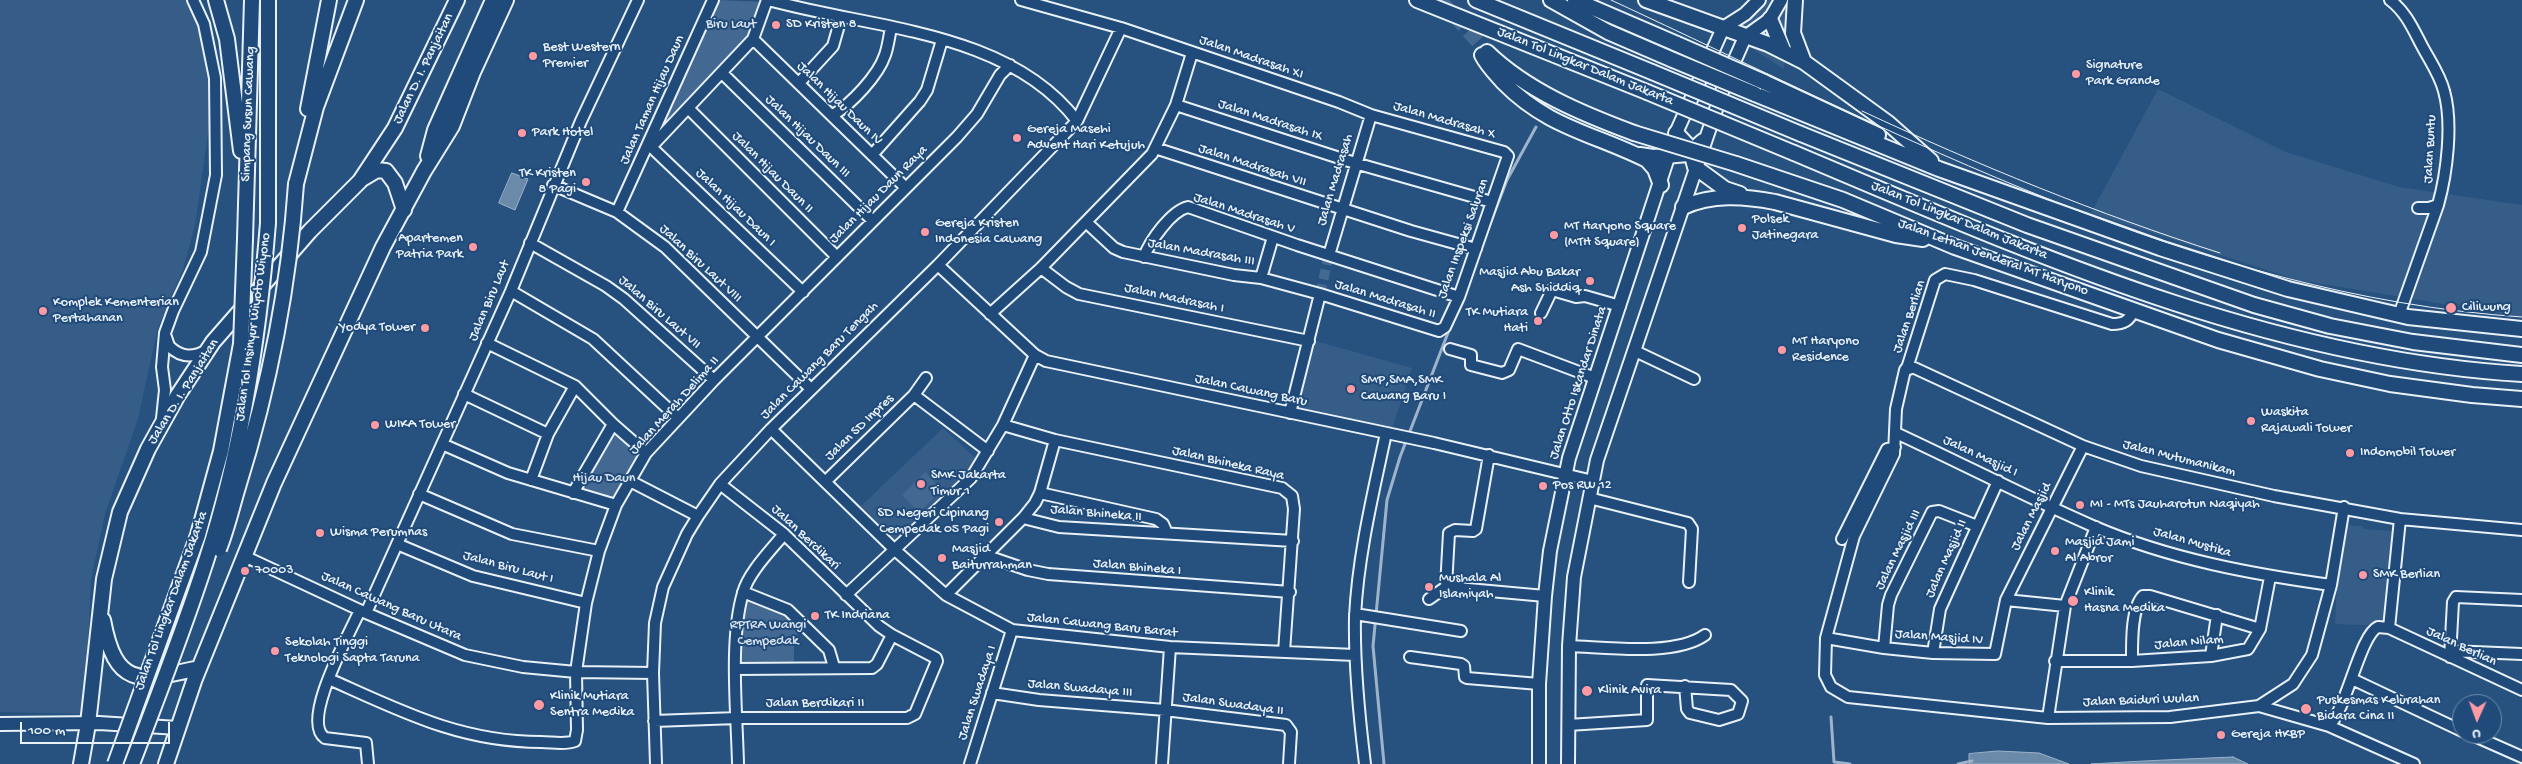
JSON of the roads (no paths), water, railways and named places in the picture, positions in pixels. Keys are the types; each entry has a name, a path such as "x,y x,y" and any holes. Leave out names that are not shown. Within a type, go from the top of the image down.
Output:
{"highway":[{"path":"216,0 227,38 240,143 245,234"},
{"name":"Simpang Susun Cawang","path":"245,234 252,0"},
{"name":"Jalan Tol Insinyur Wiyoto Wiyono","path":"187,616 210,548 228,483 243,417 263,278 268,223 268,0"},
{"path":"187,616 222,540 254,438 286,289 297,181 319,43 329,0"},
{"path":"297,181 316,107 356,0"},
{"name":"Jalan D. I. Panjaitan","path":"81,764 88,724 104,579 120,512 160,428 207,350 310,231 360,181 396,128 457,0"},
{"path":"424,171 435,130 493,0"},
{"path":"166,764 199,668 274,483 383,247 424,171 452,126 473,72 506,0"},
{"name":"Jalan Tol Lingkar Dalam Jakarta","path":"1416,0 2034,251 2166,300 2304,340 2381,356 2522,374"},
{"name":"Jalan Tol Lingkar Dalam Jakarta","path":"1476,0 2027,225 2254,305 2330,326 2413,342 2522,355"},
{"path":"1551,0 1608,32 1940,169 2201,262 2288,289 2399,315 2458,324 2522,329"},
{"path":"1575,0 1764,82 1889,140 1912,157"},
{"path":"1646,0 1669,4 1804,62 1888,123 1940,169"},
{"path":"1795,0 1793,33 1804,62"},
{"path":"1770,19 1784,52"},
{"name":"Jalan Letnan Jenderal MT Haryono","path":"1637,155 1576,132 1536,110 1518,96 1490,68 1484,53 1545,93 1590,116 1634,133 1844,200 1938,240 2218,340 2354,377 2433,391 2522,399"},
{"path":"1676,133 1692,153 1695,167 1725,189 1896,235 1938,240"},
{"path":"1637,155 1669,156 1692,153 1703,141"},
{"path":"1637,155 1647,160 1655,169 1661,185"},
{"path":"360,181 377,170 386,171 395,183 404,210"},
{"path":"1683,207 1695,201 1714,197 1755,198"},
{"name":"Jalan Tol Lingkar Dalam Jakarta","path":"115,764 198,535 220,450 241,344 245,234"},
{"path":"101,607 110,651 120,667 134,675 150,678 199,668"},
{"name":"Jalan Tol Lingkar Dalam Jakarta","path":"132,764 187,616"}],"main road":[{"path":"1723,28 1744,14 1759,0"},
{"path":"1568,764 1568,646 1574,577 1597,460 1683,207 1703,141 1726,80 1745,37 1770,19 1781,0"},
{"name":"Jalan Otto Iskandar Dinata","path":"1539,764 1539,684 1545,596 1550,551 1565,473 1595,378 1661,185 1676,133 1723,28"},
{"path":"0,724 88,724 178,728"}],"street":[{"path":"160,428 164,408 162,367 165,333 173,310 201,252 216,175 215,78 204,24 193,0"},
{"name":"Jalan Biru Laut","path":"368,764 366,743 325,738 320,733 316,718 322,695 397,544 511,291 553,185 638,0"},
{"name":"Jalan Taman Hijau Daun","path":"617,212 650,145 713,0"},
{"path":"768,0 968,46 1010,65 1067,108 1077,121"},
{"name":"Jalan Taman Hijau Daun","path":"650,145 753,39 768,0"},
{"name":"Jalan Madrasah XI","path":"1021,0 1121,28 1372,115"},
{"name":"Jalan Buntu","path":"2390,0 2403,12 2416,31 2444,90 2448,113 2443,188 2399,315"},
{"path":"799,83 833,46 841,18"},
{"path":"833,115 846,107 879,67 885,56 891,28"},
{"name":"Jalan Cawang Baru Tengah","path":"656,764 653,673 655,623 663,587 683,542 698,516 720,484 771,429 938,265 1077,121 1121,28"},
{"name":"Jalan Hijau Daun IV","path":"753,39 906,188"},
{"path":"872,155 920,101 927,90 942,40"},
{"path":"990,314 1041,268 1156,148 1176,105 1192,53"},
{"name":"Jalan Hijau Daun Raya","path":"758,336 977,114 1000,75 1010,65"},
{"name":"Jalan Hijau Daun III","path":"722,72 873,221"},
{"name":"Jalan Madrasah IX","path":"1176,105 1355,163 1492,202"},
{"name":"Jalan Hijau Daun II","path":"688,108 837,257"},
{"name":"Jalan Madrasah X","path":"1372,115 1504,152 1508,156"},
{"name":"Jalan Madrasah","path":"1329,254 1355,163 1372,115"},
{"name":"Jalan Hijau Daun I","path":"650,145 803,292"},
{"name":"Jalan Madrasah VII","path":"1156,148 1341,209 1476,249"},
{"name":"Jalan Inspeksi Saluran","path":"1442,330 1459,297 1508,156"},
{"name":"Jalan Biru Laut VIII","path":"553,185 617,212 665,247 811,389"},
{"path":"2418,208 2429,208 2438,205"},
{"name":"Jalan Madrasah V","path":"1144,257 1152,240 1180,210 1186,207 1459,297"},
{"name":"Jalan Madrasah III","path":"1086,222 1114,248 1144,257 1261,278 1320,294"},
{"path":"1261,278 1273,237"},
{"name":"Jalan Biru Laut VII","path":"530,243 606,286 624,299 714,380"},
{"name":"Jalan Cawang Baru","path":"938,265 1035,355 1046,361 1108,376 1417,439 1593,480"},
{"name":"Jalan Madrasah I","path":"1041,268 1069,290 1079,294 1309,341"},
{"name":"Jalan Berlian","path":"1824,658 1826,638 1847,536 1894,454 1896,408 1902,380 1935,280 1945,274 1974,280 2112,324 2122,324 2130,318 2134,310"},
{"path":"1541,313 1552,290 1576,297 1585,296 1620,306"},
{"path":"511,291 593,339 678,418"},
{"path":"1290,413 1320,294"},
{"name":"Jalan Madrasah II","path":"1320,294 1436,330 1442,330"},
{"path":"165,333 169,346 183,356 198,355 207,350"},
{"name":"Jalan Merah Delima II","path":"329,679 411,715 460,733 510,742 573,742 576,740 578,730 576,672 586,603 598,550 616,505 646,453 758,336"},
{"path":"487,343 574,386 646,453"},
{"path":"1450,349 1471,355 1471,365 1502,372 1509,370 1518,349 1595,378"},
{"path":"1635,351 1694,379"},
{"path":"846,595 971,478 1003,425 1035,355"},
{"name":"Jalan Mutumanikam","path":"1908,365 2083,446 2141,466 2274,496 2400,518 2522,530"},
{"name":"Jalan SD Inpres","path":"826,481 914,395 926,378"},
{"path":"531,480 548,434 574,386"},
{"path":"464,394 548,434"},
{"path":"914,395 988,451"},
{"path":"573,493 613,424"},
{"name":"Jalan Bhineka Raya","path":"1003,425 1056,440 1282,488 1292,496 1294,509 1293,541 1284,652"},
{"name":"Jalan Cawang Baru Barat","path":"771,429 895,550 946,594 1012,630 1170,647 1355,655"},
{"path":"1365,764 1356,691 1356,614 1364,535 1386,433"},
{"name":"Jalan Masjid I","path":"1896,433 2052,506"},
{"path":"946,594 1023,518 1040,493 1056,440"},
{"path":"442,444 508,473 616,505"},
{"name":"Jalan Masjid","path":"2006,600 2083,446"},
{"path":"1446,587 1449,533 1455,530 1473,532 1476,529 1488,455"},
{"path":"630,481 698,516"},
{"name":"Jalan Masjid II","path":"1933,652 1938,616 1998,481"},
{"name":"Jalan Berdikari","path":"720,484 784,534 846,595 892,635 937,658"},
{"name":"Jalan Bhineka II","path":"1040,493 1156,519 1163,524 1167,533"},
{"path":"419,494 512,534 598,550"},
{"path":"1589,498 1688,523 1692,529 1689,582"},
{"name":"Jalan Mustika","path":"2052,506 2096,527 2185,557 2270,577 2331,585"},
{"name":"Jalan Baiduri Wulan","path":"1824,658 1824,675 1828,683 1838,692 1848,696 2048,718 2170,717 2259,706 2293,684 2312,655 2331,585 2344,507"},
{"name":"Jalan Masjid III","path":"1884,648 1888,605 1891,595 1932,512 1938,510 1977,526"},
{"name":"Jalan Bhineka II","path":"1023,518 1059,527 1293,541"},
{"path":"2329,726 2352,679 2371,632 2378,627 2390,628 2400,518"},
{"path":"2048,718 2055,661 2065,606 2096,527"},
{"path":"738,764 737,632 743,592 761,563 784,534"},
{"name":"Jalan Biru Laut I","path":"397,544 473,576 586,603"},
{"name":"Jalan Bhineka I","path":"984,555 1028,570 1048,574 1290,592"},
{"name":"Jalan Cawang Baru Utara","path":"244,556 363,611 465,655 523,667 576,672 653,673"},
{"name":"Jalan Nilam","path":"2055,661 2132,661 2211,656 2248,649 2260,629 2270,577"},
{"path":"1429,599 1446,587 1545,596"},
{"path":"743,592 788,610 829,650 834,667"},
{"path":"2132,661 2134,622 2138,603 2143,596 2150,596 2260,629"},
{"path":"2522,600 2456,597 2453,602 2450,654 2522,654"},
{"path":"2006,600 2065,606"},
{"name":"Jalan Masjid IV","path":"1826,638 1884,648 1995,654 2006,600"},
{"path":"1356,614 1461,631"},
{"path":"2211,656 2217,615"},
{"name":"Jalan Berlian","path":"2390,628 2450,654 2522,690"},
{"name":"Jalan Swadaya I","path":"970,764 1012,630"},
{"path":"736,669 875,666 892,635"},
{"path":"1568,646 1640,649 1685,643 1705,635"},
{"path":"1162,764 1170,647"},
{"path":"1410,657 1461,664 1464,666 1465,677 1467,678 1539,684"},
{"name":"Jalan Berdikari II","path":"654,721 737,718 912,717 917,711 937,658"},
{"path":"2352,679 2452,725"},
{"path":"1568,725 1647,720 1647,685 1685,686 1731,690 1742,701 1738,714 1719,720 1690,713 1687,709 1685,686"},
{"name":"Jalan Swadaya III","path":"992,693 1039,700 1165,710"},
{"path":"2259,706 2329,726 2414,764"},
{"name":"Jalan Swadaya II","path":"1165,710 1286,725 1291,732 1289,764"},
{"path":"2493,744 2522,757"}],"waterway":[{"path":"1483,242 1507,180 1536,127"},
{"path":"1384,764 1373,646 1387,500 1400,457 1451,325"},
{"path":"1831,717 1834,762 1850,764"},
{"path":"1958,764 1972,761"}],"tunnel":[{"path":"1440,0 1486,51"},
{"path":"1320,294 1329,255"}],"tram line":[{"path":"1611,0 1941,154 2053,201 2167,243 2283,277 2401,303 2522,317"},
{"path":"1862,111 2039,188 2129,222 2220,253"}],"place":[{"name":"SD Kristen 8","path":"776,25"},
{"name":"Best Western Premier","path":"533,56"},
{"name":"Signature Park Grande","path":"2076,74"},
{"name":"Park Hotel","path":"522,133"},
{"name":"Gereja Masehi Advent Hari Ketujuh","path":"1017,138"},
{"name":"TK Kristen 8 Pagi","path":"586,182"},
{"name":"Polsek Jatinegara","path":"1742,228"},
{"name":"Gereja Kristen Indonesia Cawang","path":"925,232"},
{"name":"MT Haryono Square (MTH Square)","path":"1554,235"},
{"name":"Apartemen Patria Park","path":"473,247"},
{"name":"Masjid Abu Bakar Ash Shiddiq","path":"1590,281"},
{"name":"Ciliwung","path":"2451,308"},
{"name":"Komplek Kementerian Pertahanan","path":"43,311"},
{"name":"TK Mutiara Hati","path":"1538,321"},
{"name":"Yodya Tower","path":"425,328"},
{"name":"MT Haryono Residence","path":"1782,350"},
{"name":"SMP,SMA,SMK Cawang Baru I","path":"1351,389"},
{"name":"Waskita Rajawali Tower","path":"2251,421"},
{"name":"WIKA Tower","path":"375,425"},
{"name":"Indomobil Tower","path":"2350,453"},
{"name":"SMK Jakarta Timur 1","path":"921,484"},
{"name":"Pos RW 12","path":"1543,486"},
{"name":"MI - MTs Jauharotun Naqiyah","path":"2080,505"},
{"name":"SD Negeri Cipinang Cempedak 05 Pagi","path":"999,522"},
{"name":"Wisma Perumnas","path":"320,533"},
{"name":"Masjid Jami Al Abror","path":"2055,551"},
{"name":"Masjid Baiturrahman","path":"942,558"},
{"name":"70003","path":"245,571"},
{"name":"SMK Berlian","path":"2363,575"},
{"name":"Mushala Al Islamiyah","path":"1429,587"},
{"name":"Klinik Hasna Medika","path":"2073,601"},
{"name":"TK Indriana","path":"815,616"},
{"name":"Sekolah Tinggi Teknologi Sapta Taruna","path":"275,651"},
{"name":"Klinik Avira","path":"1587,691"},
{"name":"Klinik Mutiara Sentra Medika","path":"539,705"},
{"name":"Puskesmas Kelurahan Bidara Cina II","path":"2306,709"},
{"name":"Gereja HKBP","path":"2221,735"}],"park label":[{"name":"Biru Laut","path":"731,25"},
{"name":"Hijau Daun","path":"604,479"},
{"name":"RPTRA Wangi Cempedak","path":"768,634"}]}
